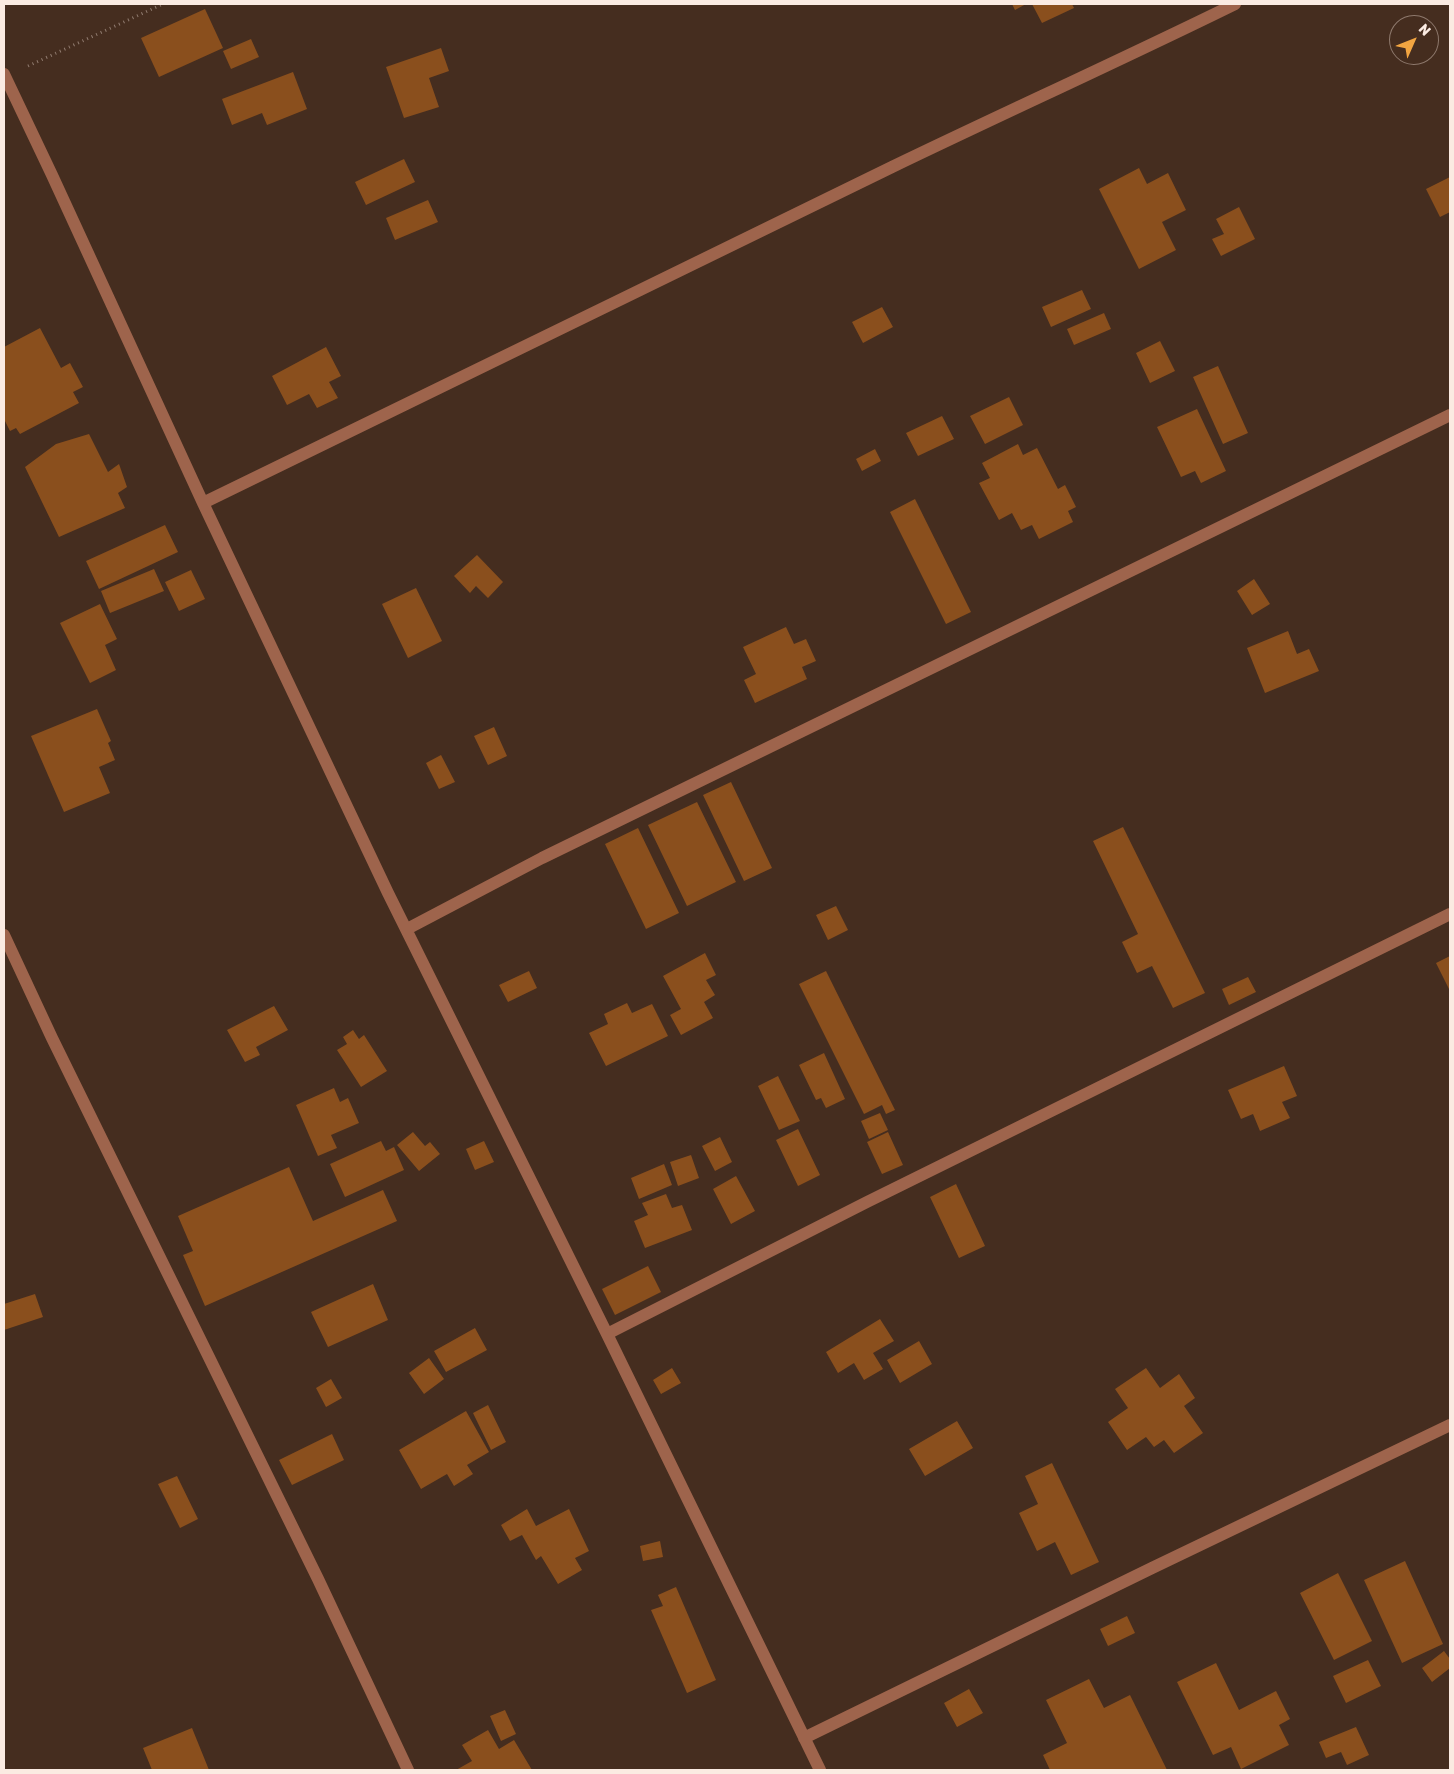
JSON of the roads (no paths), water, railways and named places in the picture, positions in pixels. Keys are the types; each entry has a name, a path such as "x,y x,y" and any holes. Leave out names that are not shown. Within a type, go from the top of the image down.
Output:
{"street":[{"path":"203,503 892,167 1235,4"},
{"path":"4,75 203,503 407,929 820,1770"},
{"path":"407,929 542,858 1450,415"},
{"path":"607,1334 868,1202 1450,914"},
{"path":"4,935 52,1038 318,1580 408,1770"},
{"path":"804,1738 1170,1559 1450,1426"}]}
